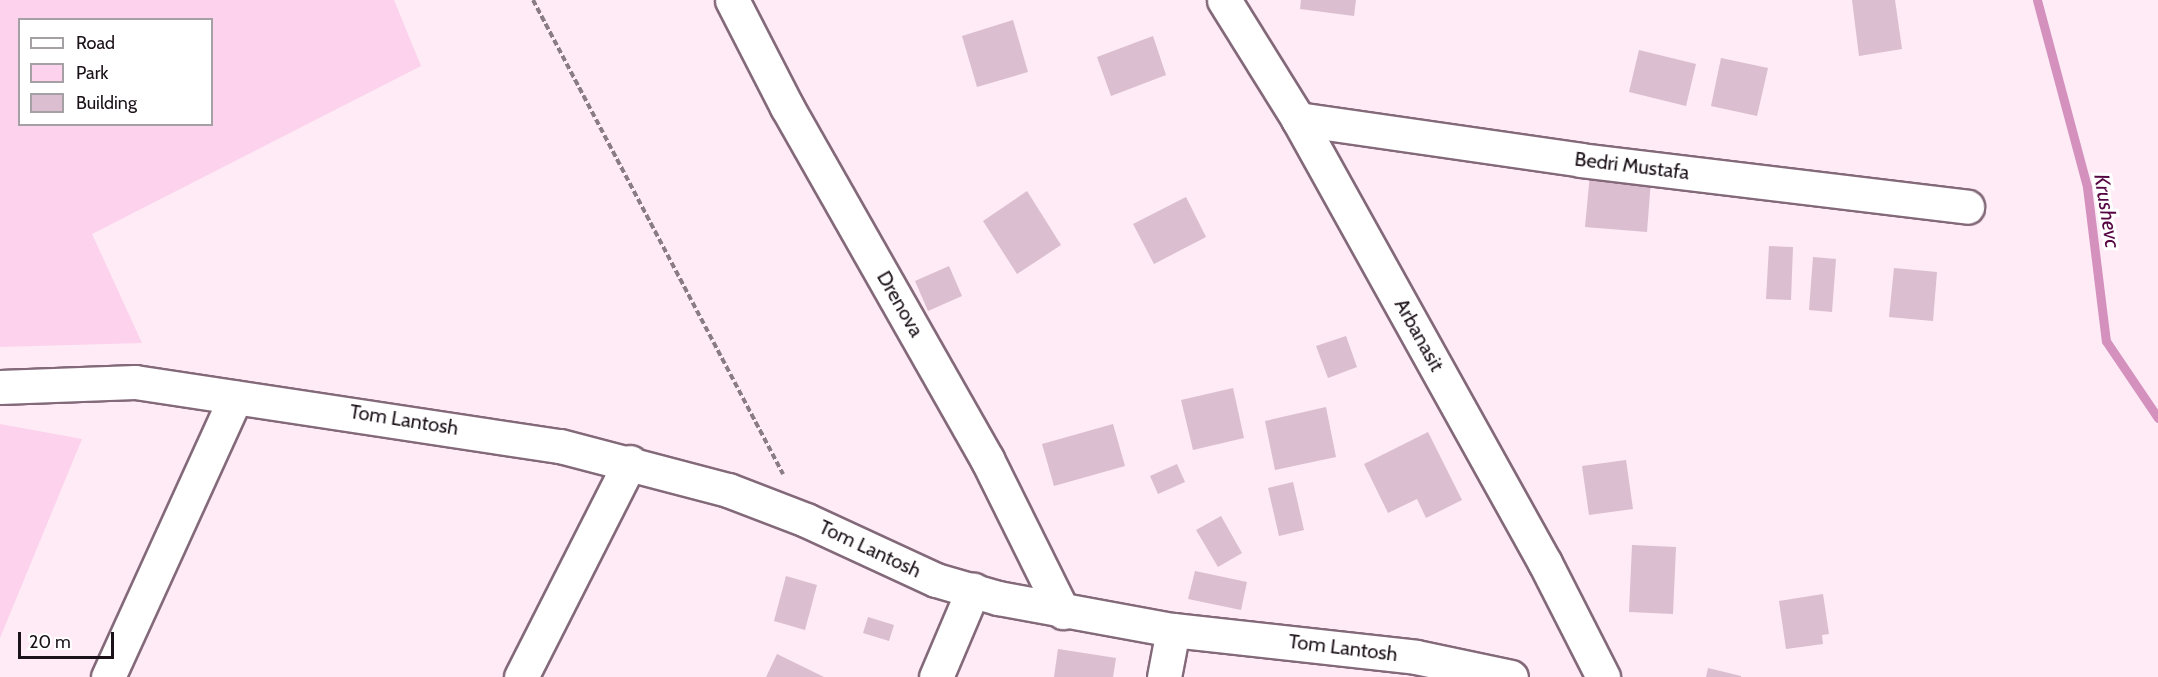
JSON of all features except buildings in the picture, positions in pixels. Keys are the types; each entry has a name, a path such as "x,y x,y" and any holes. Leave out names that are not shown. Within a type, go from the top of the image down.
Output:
{"street":[{"name":"Drenova","path":"732,0 787,107 987,459 1063,612"},
{"name":"Arbanasit","path":"1224,0 1298,119 1528,532 1603,677"},
{"name":"Bedri Mustafa","path":"1298,119 1581,160 1967,207"},
{"name":"Tom Lantosh","path":"0,387 77,381 135,382 499,435 630,462 728,490 806,520 936,579 1063,612 1413,667 1511,677"},
{"path":"108,677 235,398"},
{"path":"521,677 630,462"},
{"path":"936,677 973,590"},
{"path":"1164,677 1173,630"}],"path":[{"path":"533,0 806,520"}],"green space":[{"path":"0,0 394,0 421,66 92,234 142,343 0,347"},
{"path":"0,424 82,439 0,638"}],"waterway":[{"name":"Krushevc","path":"2037,0 2087,187 2106,341 2158,418"}]}
